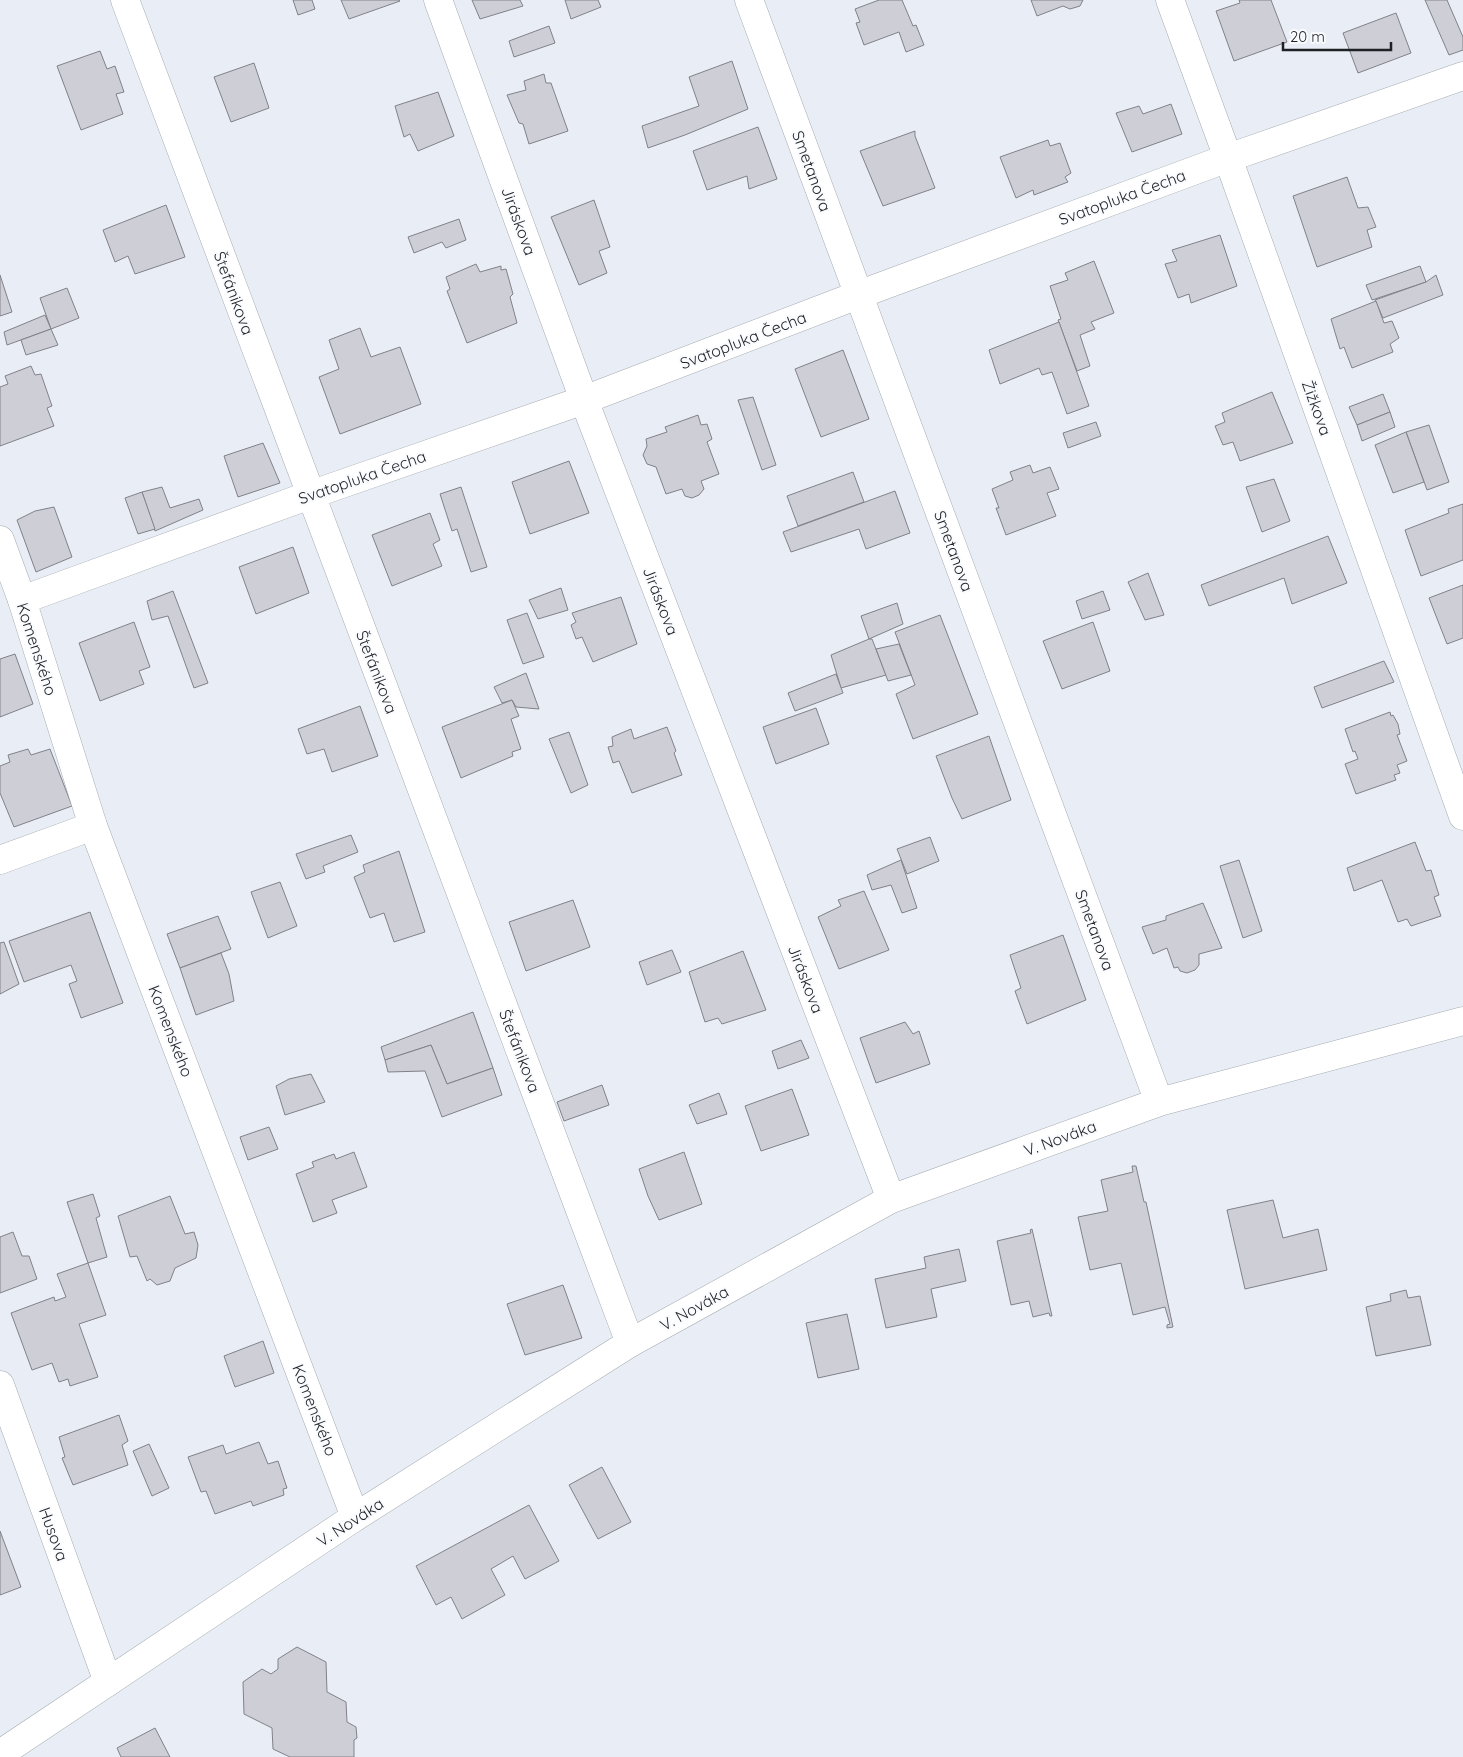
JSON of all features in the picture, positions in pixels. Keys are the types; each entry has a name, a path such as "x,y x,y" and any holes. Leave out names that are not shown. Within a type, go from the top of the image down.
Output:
{"street":[{"name":"Štefánikova","path":"125,0 630,1343"},
{"name":"Jiráskova","path":"438,0 584,400 891,1199"},
{"name":"Smetanova","path":"749,0 1159,1102"},
{"name":"Žižkova","path":"1170,0 1463,816"},
{"name":"Svatopluka Čecha","path":"22,600 310,495 584,400 1228,158 1463,76"},
{"name":"Komenského","path":"0,540 22,600 93,826 356,1517"},
{"path":"0,860 93,826"},
{"name":"V. Nováka","path":"0,1754 356,1517 630,1343 891,1199 1159,1102 1463,1021"},
{"name":"Husova","path":"0,1385 108,1682"}],"building":[{"path":"293,0 312,0 315,9 298,15"},
{"path":"341,0 399,0 400,1 349,19"},
{"path":"472,0 520,0 523,6 480,19"},
{"path":"565,0 598,0 601,7 571,19"},
{"path":"879,0 902,0 913,26 916,25 924,45 906,52 899,32 864,45 856,23 860,22 855,9"},
{"path":"1031,0 1083,0 1080,6 1070,9 1063,6 1037,16"},
{"path":"1239,0 1271,0 1287,42 1234,61 1216,11 1240,3"},
{"path":"1425,0 1447,0 1463,37 1463,50 1449,55"},
{"path":"1396,13 1411,53 1358,73 1343,33"},
{"path":"549,26 555,43 514,57 509,41"},
{"path":"100,51 107,69 115,66 124,92 116,94 123,114 81,130 57,66"},
{"path":"732,61 748,109 648,148 642,126 699,106 689,77"},
{"path":"254,63 269,108 231,122 214,77"},
{"path":"544,74 546,83 551,83 568,131 529,144 523,124 519,123 507,95 526,90 524,81"},
{"path":"438,92 454,136 418,151 410,134 404,137 395,106"},
{"path":"1171,104 1182,134 1132,152 1116,113 1139,106 1143,114"},
{"path":"758,127 777,179 749,189 747,176 707,190 693,151"},
{"path":"915,131 915,136 935,188 883,206 860,151"},
{"path":"1048,140 1050,146 1060,143 1071,173 1065,177 1068,182 1034,195 1033,190 1016,198 1000,157"},
{"path":"1347,177 1358,208 1368,207 1376,227 1367,230 1372,247 1317,267 1293,196"},
{"path":"594,200 610,247 599,251 607,273 579,285 551,217"},
{"path":"166,205 185,257 135,274 128,256 115,262 103,230"},
{"path":"459,219 466,240 446,248 442,242 414,253 408,237"},
{"path":"1220,235 1237,286 1191,303 1189,294 1178,298 1165,264 1177,261 1172,250"},
{"path":"1094,261 1114,313 1091,322 1095,329 1080,335 1090,366 1077,371 1058,320 1061,319 1050,286 1068,280 1065,273"},
{"path":"476,264 480,272 501,266 501,270 506,269 513,294 510,297 517,323 467,343 447,291 450,289 446,277"},
{"path":"1420,266 1426,282 1372,300 1366,285"},
{"path":"0,275 12,312 0,316"},
{"path":"1436,275 1443,295 1383,318 1375,300 1426,282"},
{"path":"67,288 79,318 51,329 40,298"},
{"path":"1376,301 1384,323 1392,321 1399,338 1390,344 1393,352 1352,368 1344,347 1340,349 1331,319"},
{"path":"45,315 51,329 7,345 4,332"},
{"path":"1059,322 1089,406 1067,414 1052,372 1042,375 1039,368 1000,384 989,350"},
{"path":"360,328 371,357 400,347 421,404 340,434 319,377 339,369 329,340"},
{"path":"51,329 58,345 26,355 21,340"},
{"path":"843,350 869,419 821,437 795,369"},
{"path":"31,366 35,375 41,374 52,406 47,408 54,426 0,446 0,387 8,384 5,376"},
{"path":"1272,392 1293,443 1240,461 1233,442 1223,445 1215,426 1225,422 1222,413"},
{"path":"1383,394 1390,412 1357,425 1349,407"},
{"path":"753,397 776,465 762,470 738,400"},
{"path":"1390,412 1395,427 1362,441 1357,425"},
{"path":"698,415 701,425 707,424 712,439 707,442 719,474 701,481 704,489 699,495 692,498 685,496 682,489 666,494 656,467 647,464 643,455 647,446 646,439 667,432 665,427"},
{"path":"1096,422 1101,436 1068,448 1063,433"},
{"path":"1429,425 1449,482 1427,490 1406,432"},
{"path":"1406,432 1424,482 1393,493 1375,445"},
{"path":"263,443 280,483 238,497 224,456"},
{"path":"569,461 589,513 530,534 512,482"},
{"path":"1030,465 1033,473 1050,467 1059,489 1047,493 1056,516 1006,535 996,508 999,508 992,489 1013,480 1010,472"},
{"path":"853,472 864,502 798,526 787,496"},
{"path":"1274,479 1290,521 1262,532 1246,487"},
{"path":"162,487 170,508 199,499 203,510 155,531 142,492"},
{"path":"461,487 487,567 471,572 457,529 452,531 440,494"},
{"path":"895,491 910,533 866,549 859,529 791,552 783,532"},
{"path":"142,492 155,529 138,534 125,498"},
{"path":"1463,504 1463,560 1421,576 1405,530 1449,513 1448,509"},
{"path":"54,507 72,557 36,572 17,520 35,511"},
{"path":"430,513 440,540 433,544 442,566 392,586 372,535"},
{"path":"1328,536 1347,583 1292,604 1284,578 1209,606 1201,585"},
{"path":"293,547 309,593 256,614 239,567"},
{"path":"1148,573 1164,615 1145,620 1128,582"},
{"path":"1463,585 1463,638 1447,644 1429,598"},
{"path":"561,588 568,610 538,619 529,600"},
{"path":"173,591 208,683 194,688 168,616 152,620 147,601"},
{"path":"1103,591 1110,610 1082,619 1076,601"},
{"path":"621,597 637,644 593,662 582,637 576,639 571,625 576,622 572,613"},
{"path":"897,603 903,624 869,639 861,616"},
{"path":"527,613 544,657 523,664 507,620"},
{"path":"940,615 978,714 913,739 896,694 915,685 895,632"},
{"path":"134,622 150,667 139,671 144,684 100,701 79,643"},
{"path":"1093,622 1110,671 1062,689 1043,641"},
{"path":"872,639 886,675 841,688 831,655"},
{"path":"899,644 911,675 888,681 876,649"},
{"path":"15,654 33,704 0,717 0,659"},
{"path":"1384,661 1394,682 1322,708 1314,687"},
{"path":"526,673 539,709 516,707 512,700 502,703 494,687"},
{"path":"836,674 843,693 795,711 788,693"},
{"path":"512,700 519,716 511,719 521,749 512,752 513,756 461,778 442,727"},
{"path":"360,706 378,756 332,772 324,749 307,754 298,729"},
{"path":"816,708 829,744 776,764 763,727"},
{"path":"1390,712 1398,724 1400,734 1397,735 1407,761 1397,765 1400,773 1394,775 1396,780 1356,794 1345,764 1358,759 1355,751 1353,752 1345,729"},
{"path":"667,727 682,775 632,793 619,761 613,763 608,747 613,746 612,737 631,729 634,739"},
{"path":"569,732 588,785 571,793 549,739"},
{"path":"989,736 1011,800 962,819 936,756"},
{"path":"28,749 31,755 50,749 72,806 14,827 0,793 0,766 10,762 8,755"},
{"path":"351,835 358,852 323,866 325,872 306,879 296,854"},
{"path":"930,837 939,861 907,874 897,849"},
{"path":"1415,842 1426,871 1431,870 1439,895 1434,897 1441,916 1411,926 1407,919 1398,922 1382,880 1354,891 1347,868"},
{"path":"399,851 425,932 394,942 384,913 370,918 354,877 365,872 363,865"},
{"path":"901,860 917,908 902,913 891,885 872,890 867,875"},
{"path":"1239,860 1262,931 1243,938 1220,866"},
{"path":"280,882 297,926 268,938 251,892"},
{"path":"864,891 889,950 839,969 818,917 841,906 838,900"},
{"path":"573,900 590,947 526,971 509,922"},
{"path":"1203,903 1222,948 1199,954 1199,965 1195,970 1187,973 1180,971 1178,967 1174,968 1167,948 1153,954 1142,927 1166,920 1166,916"},
{"path":"90,912 123,1003 81,1018 69,984 77,981 71,965 24,982 9,941"},
{"path":"218,916 231,949 180,968 167,934"},
{"path":"1063,935 1086,1000 1027,1024 1015,991 1021,988 1010,955"},
{"path":"4,942 19,984 0,994 0,943"},
{"path":"672,950 681,972 647,985 639,962"},
{"path":"743,951 766,1010 722,1024 718,1018 705,1022 689,972"},
{"path":"221,953 229,974 234,1001 196,1015 180,968"},
{"path":"473,1012 493,1068 447,1084 431,1045 385,1060 381,1047"},
{"path":"905,1022 913,1034 919,1031 930,1064 876,1083 860,1038"},
{"path":"801,1040 809,1058 778,1069 772,1051"},
{"path":"431,1045 447,1084 493,1068 502,1095 442,1117 425,1071 388,1072 385,1060"},
{"path":"311,1074 325,1102 285,1115 276,1086 289,1079"},
{"path":"602,1085 609,1105 564,1121 557,1102"},
{"path":"792,1089 809,1135 761,1151 745,1106"},
{"path":"719,1093 727,1114 697,1124 689,1105"},
{"path":"269,1127 278,1149 248,1160 240,1137"},
{"path":"354,1152 367,1187 332,1200 337,1213 313,1222 296,1174 314,1167 312,1162 334,1154 336,1159"},
{"path":"684,1152 702,1204 659,1220 639,1169"},
{"path":"1132,1166 1136,1166 1144,1202 1146,1202 1173,1327 1167,1328 1167,1325 1170,1324 1165,1307 1133,1315 1121,1263 1090,1270 1078,1217 1108,1211 1101,1180 1133,1172"},
{"path":"93,1194 100,1216 96,1218 107,1257 88,1263 67,1202"},
{"path":"170,1196 185,1234 194,1232 198,1245 196,1258 175,1268 170,1281 157,1285 150,1279 147,1281 137,1256 130,1257 118,1216"},
{"path":"1273,1200 1283,1238 1318,1229 1327,1270 1245,1289 1227,1210"},
{"path":"1032,1229 1052,1316 1049,1313 1033,1317 1029,1301 1011,1305 997,1241 1031,1233 1030,1230"},
{"path":"13,1232 22,1256 29,1256 37,1279 0,1293 0,1237"},
{"path":"959,1249 966,1281 931,1289 937,1317 886,1328 875,1279 926,1268 924,1257"},
{"path":"88,1263 106,1315 79,1324 98,1377 70,1386 68,1379 59,1382 52,1363 32,1370 11,1313 54,1297 55,1301 66,1297 57,1274"},
{"path":"563,1285 582,1338 525,1355 507,1304"},
{"path":"1406,1290 1408,1298 1420,1296 1431,1345 1376,1356 1366,1307 1391,1301 1390,1294"},
{"path":"847,1314 859,1369 818,1378 806,1323"},
{"path":"263,1341 274,1373 235,1387 224,1356"},
{"path":"119,1415 128,1441 122,1445 128,1465 73,1485 62,1458 65,1457 59,1437"},
{"path":"259,1442 268,1464 278,1461 287,1488 283,1489 284,1495 253,1506 251,1501 215,1514 206,1491 201,1492 188,1457 223,1445 226,1454"},
{"path":"149,1444 169,1488 152,1496 133,1451"},
{"path":"602,1467 631,1522 598,1539 569,1485"},
{"path":"529,1505 559,1561 525,1579 513,1556 491,1569 505,1595 462,1619 451,1597 436,1605 416,1566"},
{"path":"0,1531 21,1587 0,1595"},
{"path":"297,1647 326,1662 327,1692 346,1702 347,1722 356,1727 357,1738 354,1740 354,1757 290,1757 273,1749 272,1728 244,1714 243,1682 262,1669 271,1674 278,1669 278,1659"},
{"path":"155,1728 170,1757 121,1757 117,1748"}]}
